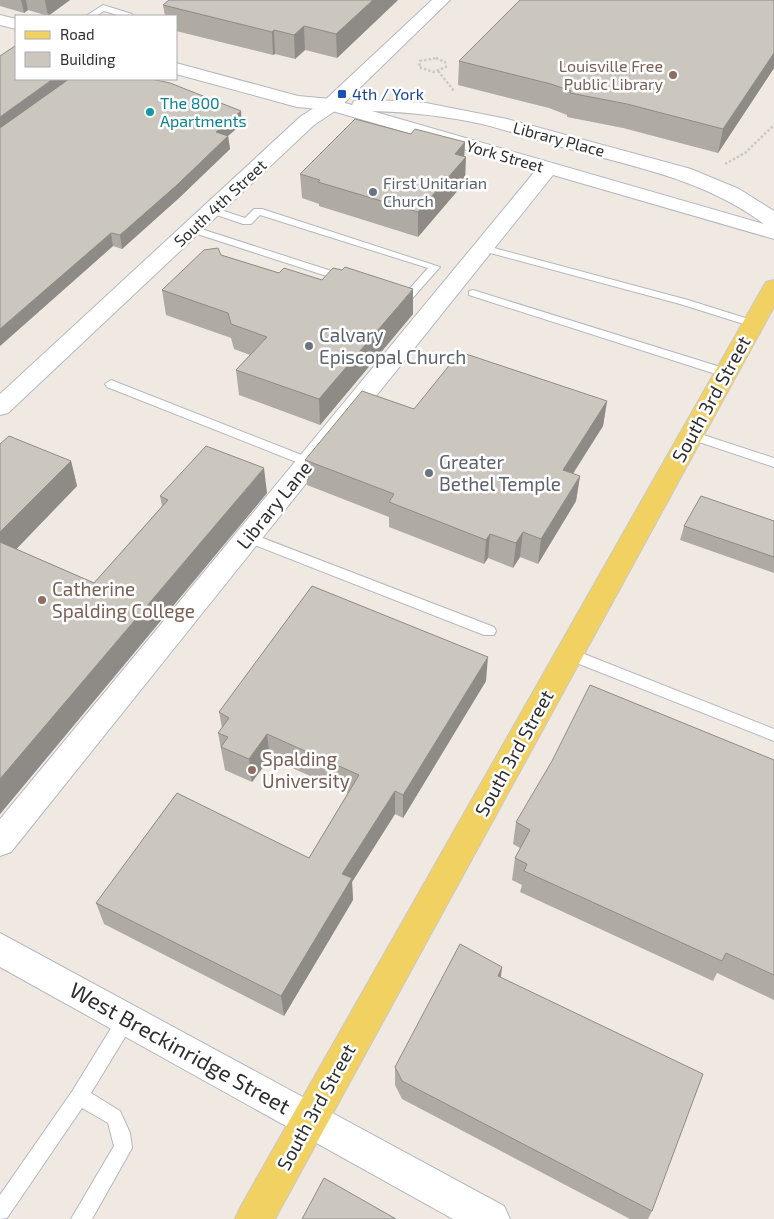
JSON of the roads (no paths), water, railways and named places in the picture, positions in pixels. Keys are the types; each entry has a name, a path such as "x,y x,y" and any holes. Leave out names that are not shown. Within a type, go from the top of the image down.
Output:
{"main road":[{"name":"South 3rd Street","path":"254,1219 774,287"}],"street":[{"name":"South 4th Street","path":"0,407 307,121 331,105 442,0"},
{"path":"0,20 15,24"},
{"name":"York Street","path":"178,69 297,101 331,105 774,233"},
{"name":"Library Place","path":"331,105 409,106 490,120 649,163 696,179 745,200 774,221"},
{"name":"Library Lane","path":"0,842 548,168"},
{"name":"West Breckinridge Street","path":"0,949 491,1219"}],"lane":[{"path":"92,15 103,8 126,15"},
{"path":"212,210 238,231 359,284"},
{"path":"192,229 238,231 258,211 435,267 406,299 387,292"},
{"path":"483,248 684,302 754,324"},
{"path":"473,293 726,373"},
{"path":"112,384 308,462"},
{"path":"691,435 774,463"},
{"path":"248,537 489,631"},
{"path":"569,654 774,735"},
{"path":"0,1210 79,1096 127,1018"},
{"path":"79,1096 114,1117 121,1133 123,1148 81,1219"}],"place":[{"name":"Louisville Free Public Library","path":"673,75"},
{"name":"4th / York","path":"342,94"},
{"name":"The 800 Apartments","path":"150,112"},
{"name":"First Unitarian Church","path":"373,192"},
{"name":"Calvary Episcopal Church","path":"309,346"},
{"name":"Greater Bethel Temple","path":"429,473"},
{"name":"Catherine Spalding College","path":"42,600"},
{"name":"Spalding University","path":"252,770"}]}
